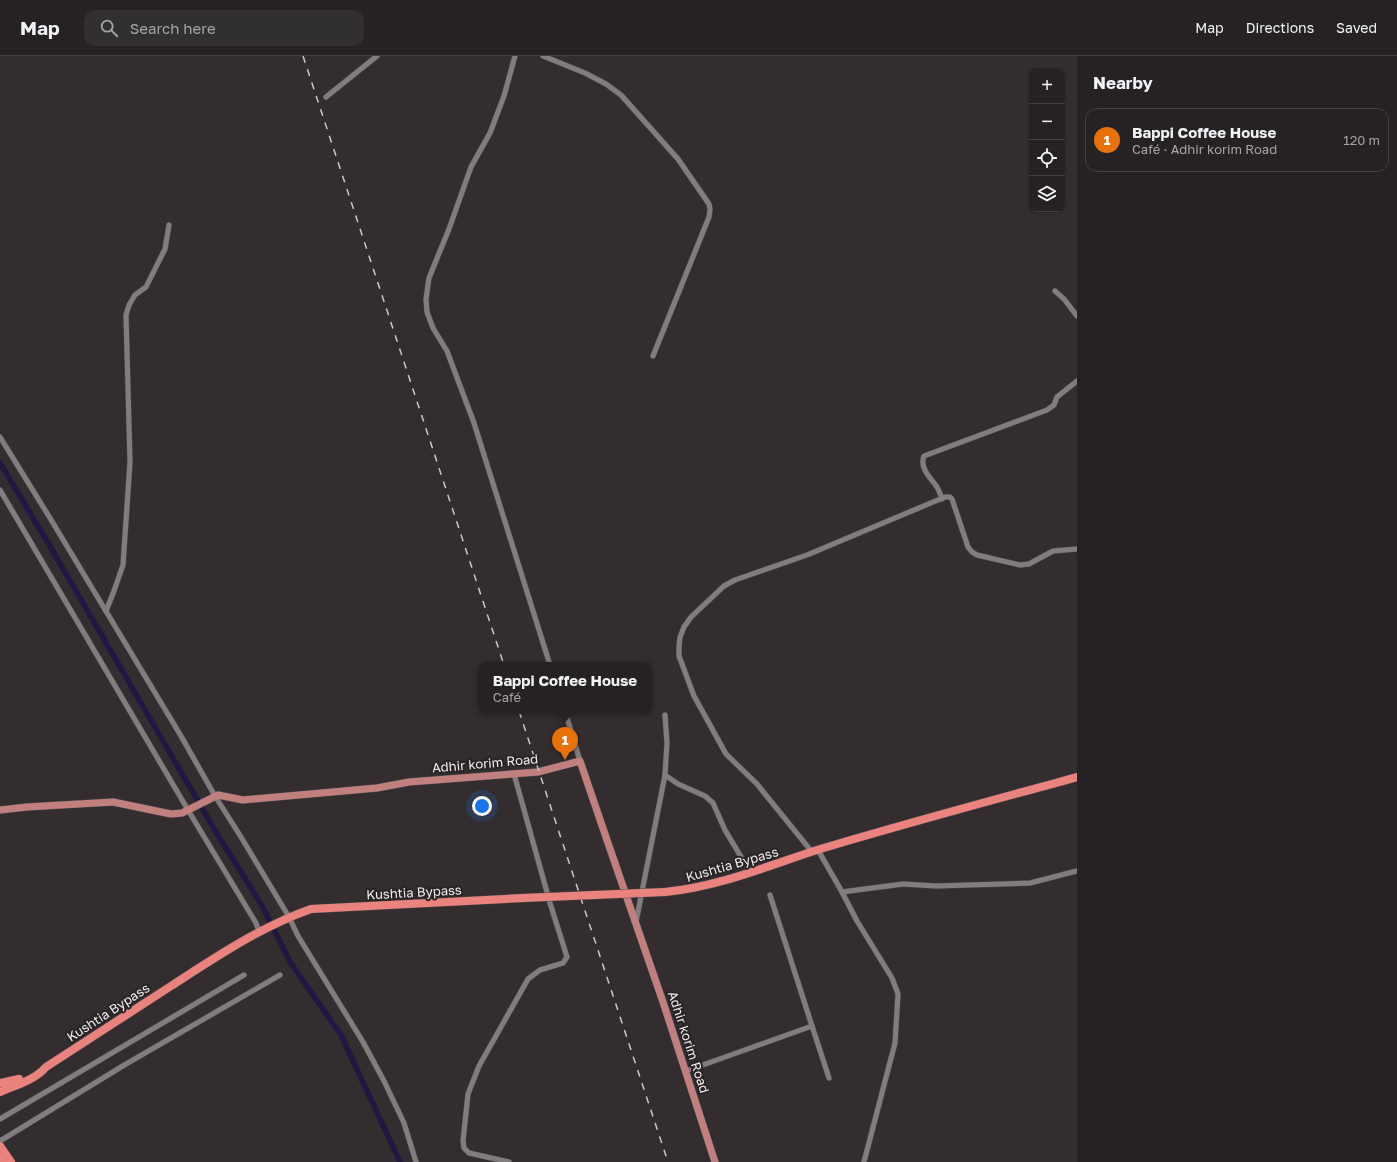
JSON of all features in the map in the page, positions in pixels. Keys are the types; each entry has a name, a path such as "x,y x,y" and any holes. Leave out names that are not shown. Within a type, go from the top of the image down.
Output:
{"highway":[{"name":"Kushtia Bypass","path":"0,1087 33,1078 42,1073 46,1067 219,954 288,917 311,909 686,890 709,885 815,851 1077,777"},
{"name":"Kushtia Bypass","path":"0,1092 20,1081"},
{"path":"0,1083 20,1081"},
{"path":"0,1097 20,1081"},
{"path":"0,1146 8,1161"},
{"path":"0,1158 8,1161"}],"main road":[{"name":"Adhir korim Road","path":"214,797 222,796 244,800 377,788 409,782 539,772 580,762 663,1002 715,1162"},
{"path":"0,810 114,802 171,814 182,813 214,797"}],"street":[{"path":"326,96 377,56"},
{"path":"515,56 504,96 490,132 470,167 449,228 429,278 426,299 433,328 447,351 474,423 549,662"},
{"path":"543,56 586,73 606,84 621,95 678,159 709,204 709,217 653,356"},
{"path":"106,611 123,565 130,462 126,315 129,304 135,295 146,287 165,249 169,225"},
{"path":"1055,291 1064,299 1077,316"},
{"path":"942,499 938,489 928,476 922,463 924,456 1047,410 1054,405 1057,397 1077,381"},
{"path":"0,437 181,736 214,797 241,837 298,936 363,1042 404,1123 416,1162"},
{"path":"0,490 260,931"},
{"path":"864,1162 895,1043 898,994 892,978 857,921 842,892 815,851 757,784 726,754 717,740 694,696 679,656 680,637 684,627 691,617 724,586 735,580 807,554 948,497 952,499 968,546 972,552 977,555 1020,565 1029,564 1053,551 1077,549"},
{"path":"566,714 580,762"},
{"path":"635,923 665,775 667,743 665,715"},
{"path":"509,1162 469,1153 464,1148 462,1141 468,1094 479,1066 528,979 540,970 563,963 567,957 550,903 514,774"},
{"path":"665,775 678,784 705,796 713,803 725,830 750,872"},
{"path":"842,892 903,884 936,886 1030,883 1077,871"},
{"path":"770,895 829,1078"},
{"path":"0,1119 244,975"},
{"path":"0,1141 126,1064 280,975"},
{"path":"686,1071 812,1026"}],"waterway":[{"path":"0,463 213,827 262,906 290,962 341,1035 400,1162"}],"railway":[{"path":"303,56 503,662"},
{"path":"520,714 668,1162"}],"place":[{"name":"Bappi Coffee House","path":"565,760"}]}
